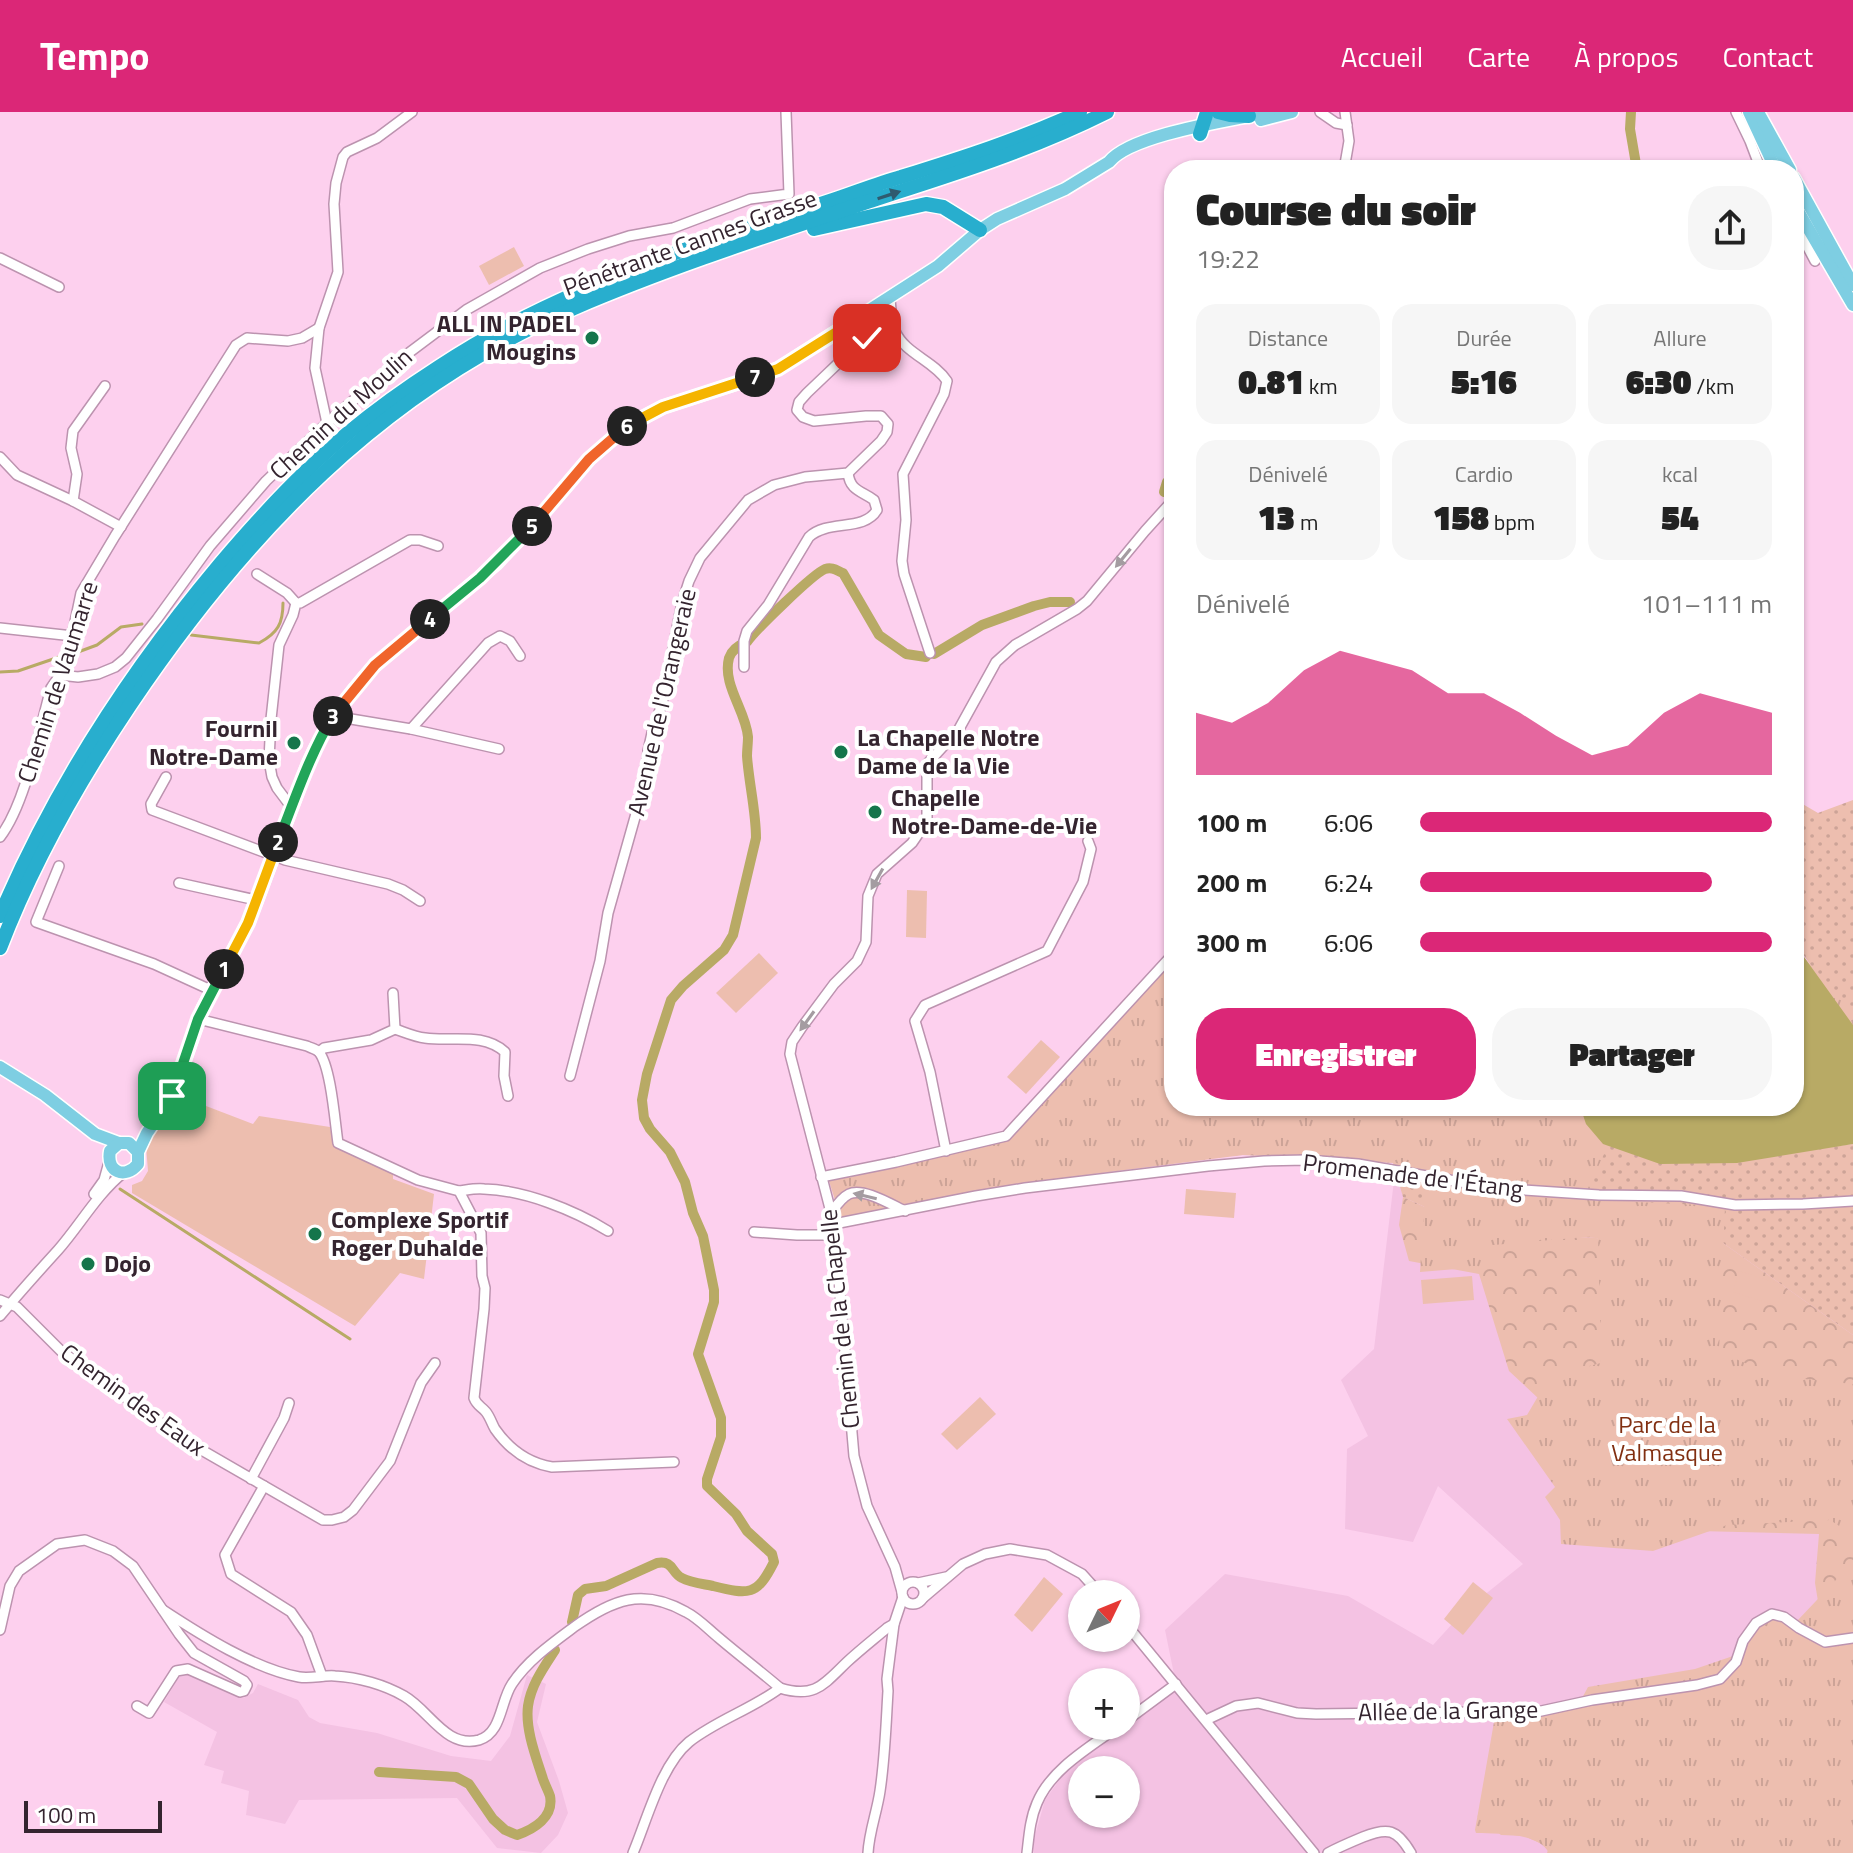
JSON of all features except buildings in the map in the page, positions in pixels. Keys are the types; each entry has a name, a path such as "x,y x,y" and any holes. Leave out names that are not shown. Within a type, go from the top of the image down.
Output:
{"highway":[{"path":"899,177 1056,112"},
{"name":"Pénétrante Cannes Grasse","path":"0,916 31,849 86,750 163,636 257,521 348,433 442,365 502,329 570,297 678,252 989,149 1080,112"},
{"name":"Pénétrante Cannes Grasse","path":"0,948 56,827 114,729 178,635 248,549 302,492 389,416 476,358 574,308 735,247 1002,157 1107,112"},
{"path":"1218,112 1249,116"},
{"path":"735,247 926,204 943,207 980,230"},
{"path":"965,222 967,241"}],"main road":[{"path":"138,1152 166,1106 198,1019 248,923 313,753 333,716 375,665 496,564 589,459 629,425 663,407 778,369 938,266 997,219 1065,189 1141,146 1204,124 1269,112"},
{"path":"1204,124 1292,112"},
{"path":"1749,112 1771,160"},
{"path":"1758,112 1784,160"},
{"path":"1804,196 1853,285"},
{"path":"1804,221 1853,305"},
{"path":"0,1067 52,1100 95,1134 133,1145 138,1152 136,1168 123,1173 114,1170 95,1134"},
{"path":"109,1159 112,1148 143,1126 176,1082"}],"street":[{"path":"327,423 315,368 319,328 338,272 334,204 343,157 347,152 377,138 412,112"},
{"name":"Chemin du Moulin","path":"60,675 78,677 98,674 126,658 210,546 266,481 406,355 466,310 540,268 602,245 629,236 673,228 750,199 789,194 786,112"},
{"path":"1320,112 1336,123 1347,125"},
{"path":"1345,112 1349,141 1347,160"},
{"path":"1736,112 1757,160"},
{"path":"1804,240 1815,261"},
{"path":"0,258 59,287"},
{"path":"890,298 893,328 902,344 940,371 947,381 944,394 903,474 906,520 902,561 930,653"},
{"path":"744,667 743,645 747,631 768,605 809,537 825,527 874,516 877,506 874,500 856,491 849,482 848,473 881,441 888,424 881,416 814,421 803,417 797,410 807,393 871,332 873,327 867,313"},
{"name":"Chemin de Vaumarre","path":"0,837 10,824 51,688 68,655 81,593 121,527 236,345 247,338 288,341 302,338 319,328"},
{"path":"73,501 77,474 71,448 73,431 105,386"},
{"path":"0,457 17,475 121,527"},
{"name":"Avenue de l'Orangeraie","path":"570,1076 600,961 608,913 641,796 652,733 662,704 689,581 700,558 748,500 774,485 805,477 848,473"},
{"name":"Chemin de la Chapelle","path":"902,1595 895,1567 867,1506 854,1456 834,1229 790,1054 792,1042 834,984 857,961 866,942 868,896 877,874 912,843 927,821 927,764 959,729 996,662 1015,645 1087,601 1164,509"},
{"path":"296,603 410,540 438,546"},
{"path":"257,574 287,593 296,603"},
{"path":"292,808 277,788 269,760 279,645 296,603"},
{"path":"0,628 73,636"},
{"path":"411,729 488,643 500,636 510,641 520,656"},
{"path":"333,716 411,729 499,749"},
{"path":"166,777 151,804 152,810 285,860 375,880 403,890 420,901"},
{"path":"946,1151 930,1072 915,1021 925,1005 1047,951 1083,882 1091,849 1088,841"},
{"path":"59,866 36,922 154,964 213,991"},
{"path":"179,883 256,900"},
{"path":"821,1177 1006,1136 1164,964"},
{"path":"393,993 395,1029"},
{"path":"198,1019 307,1046 319,1052 329,1080 338,1143 418,1180 459,1191 483,1188 513,1193 554,1205 608,1231"},
{"path":"319,1052 324,1048 371,1040 395,1029 424,1038 457,1037 496,1044 505,1052 504,1076 508,1096"},
{"path":"35,1273 99,1189 109,1159"},
{"name":"Promenade de l'Étang","path":"754,1232 779,1235 834,1229 905,1211 1025,1188 1264,1161 1358,1164 1495,1188 1599,1195 1681,1196 1735,1205 1853,1201"},
{"path":"0,1316 5,1302 58,1250 107,1188 123,1173"},
{"path":"459,1191 481,1233 485,1288 474,1398 503,1440 511,1449 533,1462 552,1467 674,1462"},
{"path":"831,1213 848,1195 860,1192 905,1211"},
{"name":"Chemin des Eaux","path":"5,1302 17,1307 61,1351 186,1441 323,1520 344,1517 353,1510 390,1461 421,1383 435,1363"},
{"path":"251,1479 289,1403"},
{"path":"264,1486 225,1555 231,1574 291,1612 307,1635 322,1676"},
{"path":"0,1630 10,1586 19,1571 57,1544 85,1540 113,1551 133,1566 194,1653 247,1685 240,1692 188,1669 181,1669 176,1671 149,1713 137,1706"},
{"path":"163,1610 228,1650 274,1670 300,1678 345,1677 370,1682 405,1696 452,1737 476,1741 493,1731 510,1687 533,1659 604,1607 618,1602 647,1599 687,1612 780,1688 808,1692 822,1687 942,1584 946,1577 963,1564 985,1554 1010,1549 1047,1555 1087,1580"},
{"name":"Chemin de la Chapelle","path":"895,1567 915,1582"},
{"path":"868,1853 883,1771 892,1625 907,1584 946,1577"},
{"path":"915,1582 923,1588 919,1601"},
{"path":"902,1595 908,1603 919,1601"},
{"name":"Allée de la Grange","path":"1206,1720 1236,1706 1258,1703 1297,1713 1316,1714 1532,1713 1720,1679 1736,1662 1743,1641 1756,1623 1772,1614 1784,1617 1825,1642 1853,1638"},
{"path":"1140,1641 1314,1853"},
{"path":"1140,1711 1176,1684"},
{"path":"633,1853 668,1765 682,1749 699,1735 780,1688"},
{"path":"1027,1853 1030,1825 1037,1802 1052,1779 1100,1740"},
{"path":"1328,1853 1380,1830 1391,1832 1401,1839 1411,1853"}],"shaded area":[{"path":"1804,957 1853,1025 1853,1144 1737,1163 1660,1164 1603,1144 1586,1124 1583,1116 1804,1116"},
{"path":"1395,1172 1853,1201 1853,1853 1034,1853 1034,1839 1045,1800 1068,1771 1068,1828 1140,1828 1140,1756 1087,1756 1106,1740 1140,1740 1140,1713 1176,1684 1165,1630 1225,1574 1348,1596 1433,1645 1463,1612 1523,1564 1438,1486 1413,1542 1345,1529 1347,1449 1368,1436 1341,1380 1374,1349"},
{"path":"182,1672 243,1698 253,1693 258,1684 298,1700 309,1717 320,1723 377,1733 451,1756 491,1761 510,1736 527,1675 546,1684 537,1722 568,1813 558,1835 541,1853 497,1848 457,1798 299,1800 285,1824 246,1815 249,1791 221,1783 224,1771 204,1765 217,1732 164,1702"}],"green space":[{"path":"514,247 524,266 489,285 479,266"},
{"path":"1853,800 1853,1025 1804,956 1804,805 1818,813"},
{"path":"907,890 927,891 926,938 906,937"},
{"path":"759,953 778,973 736,1013 716,993"},
{"name":"Parc de la Valmasque","path":"1804,958 1853,1010 1853,1136 1614,1133 1588,1188 1589,1200 1725,1206 1719,1352 1776,1376 1853,1384 1853,1539 1830,1520 1727,1525 1653,1551 1561,1544 1560,1520 1545,1497 1555,1487 1507,1419 1527,1415 1550,1376 1601,1363 1598,1236 1481,1246 1481,1267 1420,1272 1429,1170 1382,1160 1295,1152 1251,1154 1031,1182 845,1218 840,1216 829,1181 1010,1139 1164,972 1164,1116 1804,1116"},
{"path":"1164,973 1164,1116 1334,1116 1829,1147 1853,1144 1853,1335 1713,1236 1627,1240 1532,1234 1462,1224 1403,1197 1393,1163 1242,1155 1051,1169 1036,1120 1058,1085"},
{"path":"1041,1040 1060,1057 1026,1094 1007,1077"},
{"name":"Complexe Sportif Roger Duhalde","path":"180,1096 253,1124 259,1116 330,1127 334,1147 393,1174 393,1179 434,1194 424,1279 400,1273 355,1326 132,1193 132,1185 142,1181 148,1171 146,1146"},
{"path":"1186,1189 1236,1193 1234,1218 1184,1214"},
{"path":"1403,1197 1462,1224 1532,1234 1627,1240 1713,1236 1853,1335 1853,1853 1547,1853 1549,1847 1524,1836 1501,1835 1477,1816 1724,1691 1822,1626 1815,1583 1819,1534 1615,1529 1568,1426 1509,1371 1479,1274 1409,1261 1399,1225"},
{"path":"1739,1271 1783,1285 1777,1306 1733,1292"},
{"path":"1472,1276 1474,1300 1423,1304 1421,1280"},
{"path":"980,1397 996,1414 957,1450 941,1434"},
{"path":"1853,1562 1853,1853 1549,1853 1544,1846 1527,1838 1476,1833 1497,1705 1512,1707 1513,1710 1537,1709 1581,1700 1588,1687 1695,1669 1733,1656 1755,1619 1769,1612 1778,1612 1797,1621"},
{"path":"1044,1577 1063,1594 1032,1632 1014,1615"},
{"path":"1473,1582 1493,1598 1463,1635 1444,1619"}],"waterway":[{"path":"1631,112 1630,129 1635,160"},
{"path":"572,1622 578,1595 585,1589 606,1586 657,1563 667,1563 678,1576 689,1581 744,1591 757,1587 774,1562 772,1554 707,1486 721,1437 721,1418 698,1354 714,1302 714,1290 703,1236 685,1182 670,1152 644,1118 642,1100 647,1074 671,1000 724,950 733,935 756,838 747,756 748,737 731,688 729,658 797,591 830,568 843,573 879,635 906,654 926,657"},
{"path":"934,654 982,625 1034,606 1070,602"},
{"path":"191,635 259,643 278,627 283,603"},
{"path":"70,655 97,645 121,627 142,624"},
{"path":"0,672 18,671 62,656"},
{"path":"120,1189 350,1339"},
{"path":"379,1772 456,1777 469,1784 493,1819 505,1830 517,1835 536,1826 549,1810 550,1796 532,1743 528,1706 535,1684 555,1650"}],"place":[{"name":"ALL IN PADEL Mougins","path":"592,338"},
{"name":"Fournil Notre-Dame","path":"294,743"},
{"name":"La Chapelle Notre Dame de la Vie","path":"841,752"},
{"name":"Chapelle Notre-Dame-de-Vie","path":"875,812"},
{"name":"Complexe Sportif Roger Duhalde","path":"315,1234"},
{"name":"Dojo","path":"88,1264"}],"route":[{"path":"172,1096 198,1019 248,923 318,741 358,683 390,651 496,564 589,459 629,425 663,407 778,369 867,313 873,327 867,338"}]}
